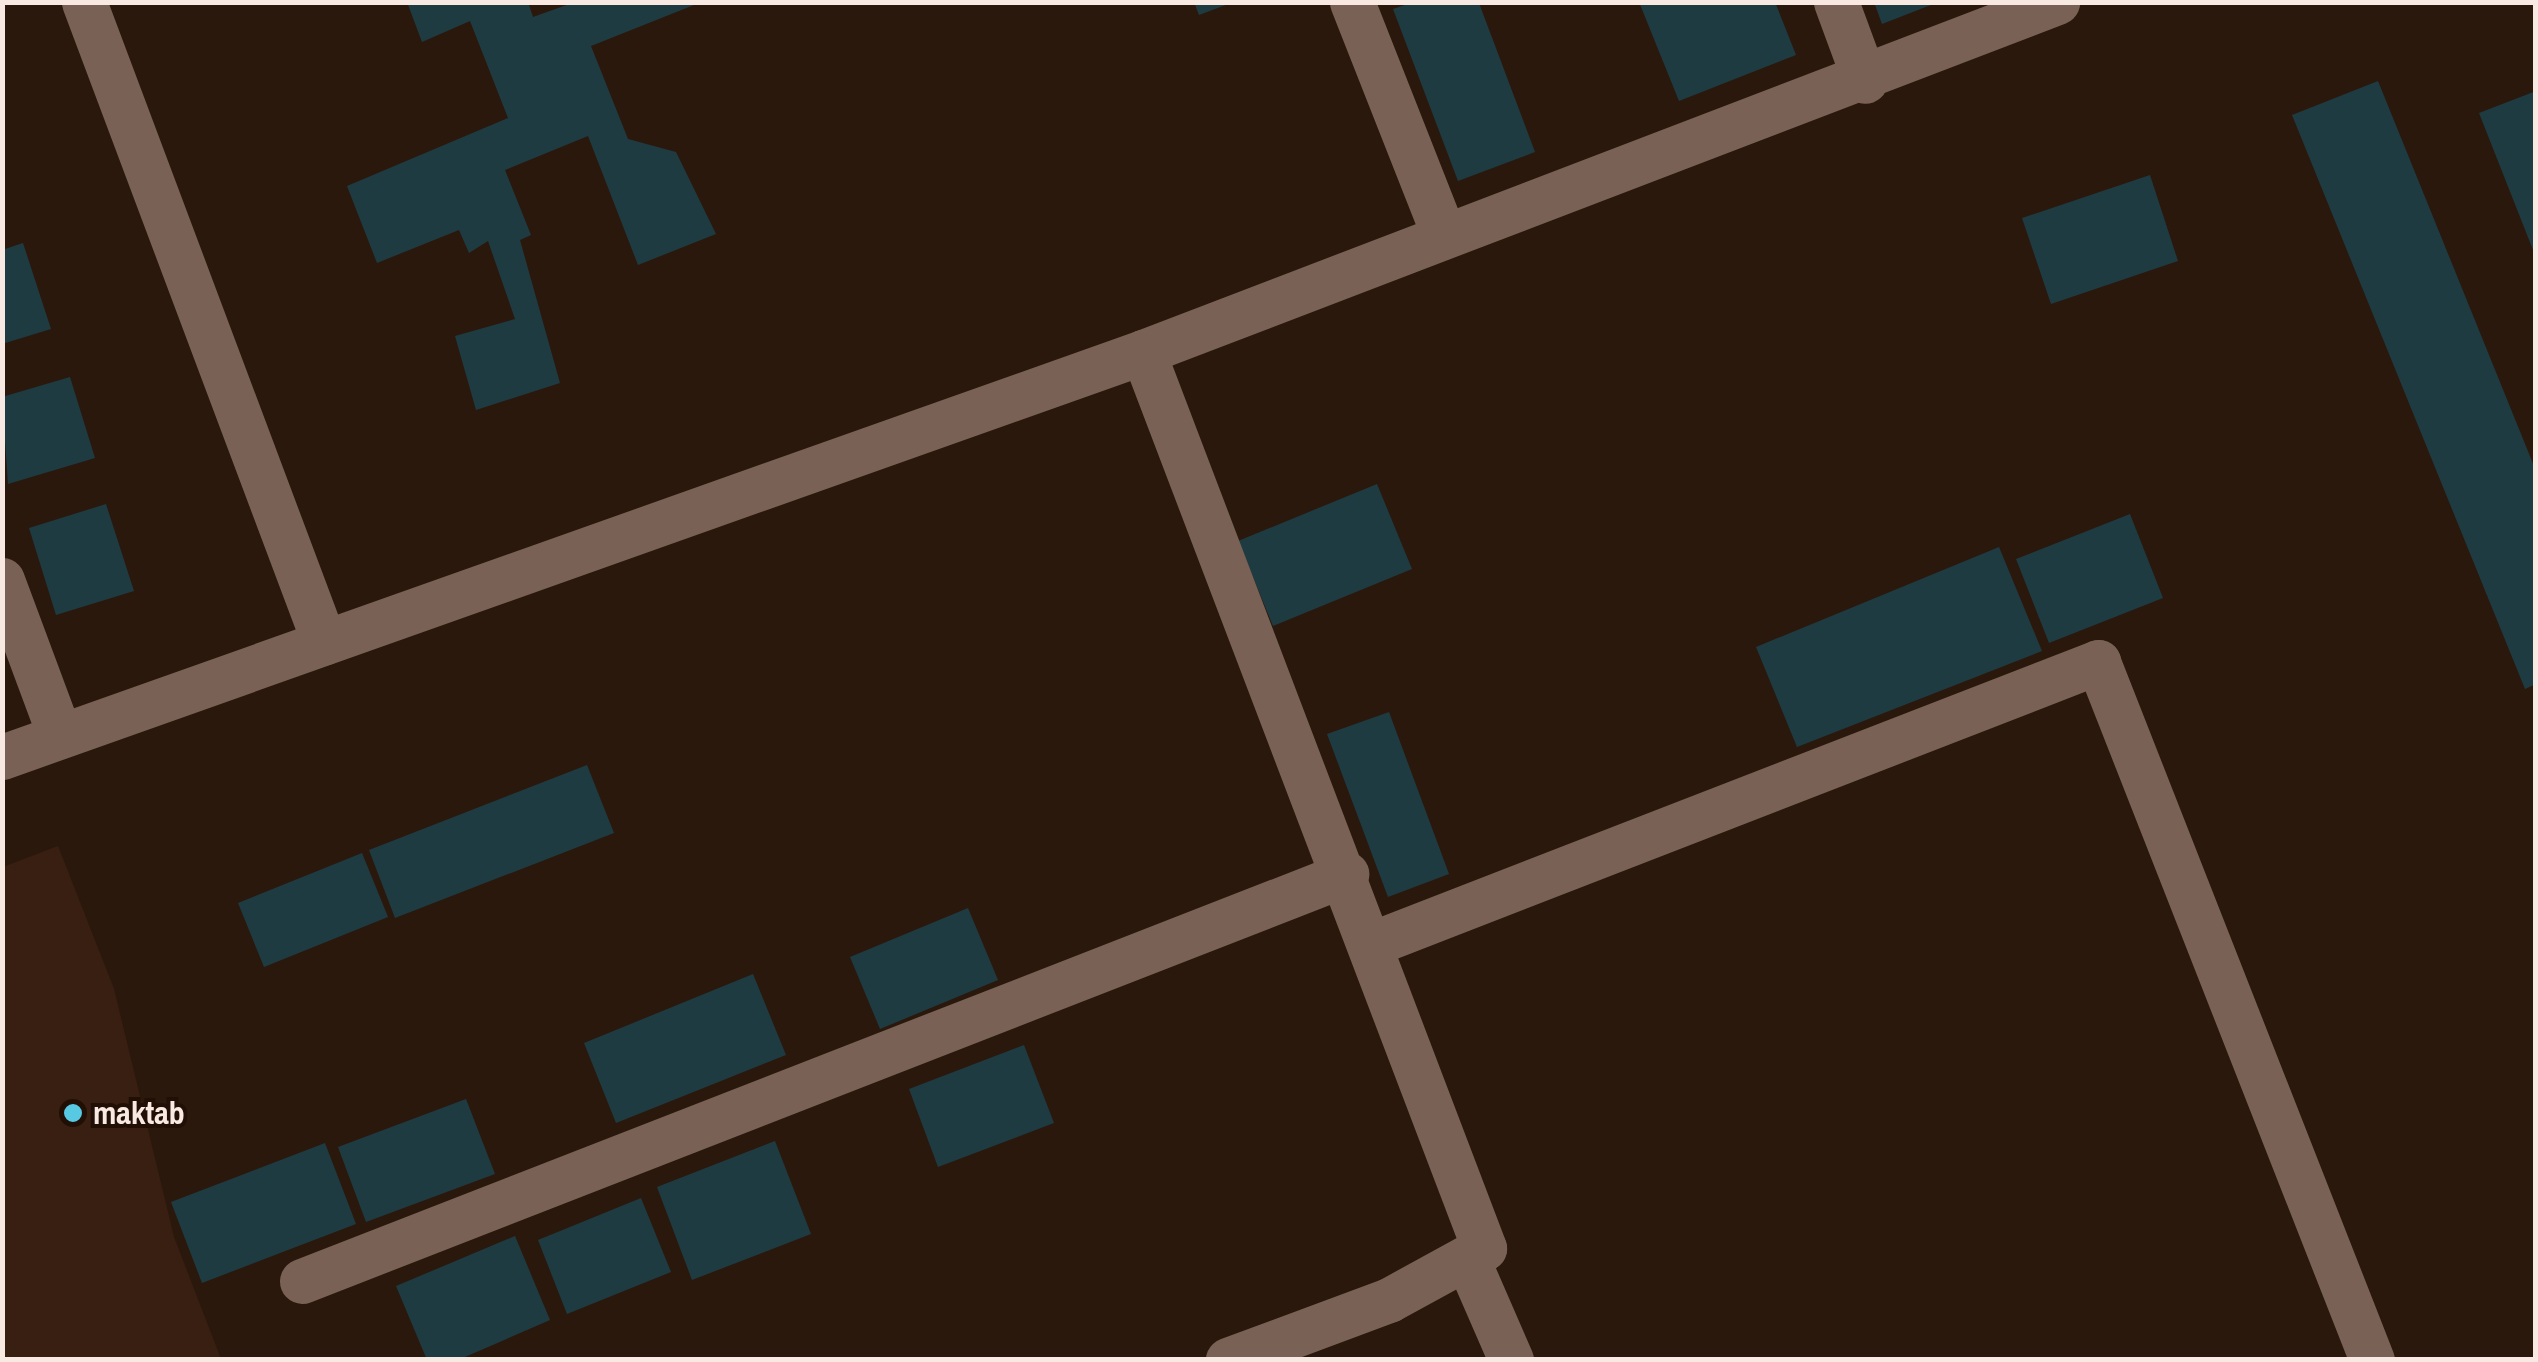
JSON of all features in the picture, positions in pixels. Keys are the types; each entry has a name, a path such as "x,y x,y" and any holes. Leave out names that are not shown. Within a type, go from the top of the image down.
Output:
{"street":[{"path":"84,2 324,642"},
{"path":"1352,2 1444,236"},
{"path":"1836,2 1865,81"},
{"path":"2,757 1143,352 1865,81 2058,2"},
{"path":"1143,352 1374,943 1484,1248 1468,1262 1228,1360"},
{"path":"2,580 60,736"},
{"path":"1374,943 2098,662 2372,1360"},
{"path":"302,1281 1346,874"},
{"path":"1468,1262 1512,1360"}],"shaded area":[{"name":"maktab","path":"58,846 114,989 174,1237 221,1359 3,1359 3,867"}],"building":[{"path":"407,2 528,2 533,17 575,2 699,3 591,46 628,139 676,152 716,234 638,265 588,136 505,170 531,235 520,240 560,383 476,410 455,336 515,319 488,241 469,253 459,230 377,263 347,186 508,118 470,21 422,42"},
{"path":"1194,2 1231,2 1231,3 1199,15"},
{"path":"1639,2 1775,2 1796,55 1679,101"},
{"path":"1874,2 1936,2 1936,3 1882,24"},
{"path":"1411,3 1479,3 1535,152 1458,181 1393,9"},
{"path":"2378,81 2536,471 2536,684 2525,689 2292,115"},
{"path":"2536,91 2536,255 2535,255 2479,113"},
{"path":"2150,175 2178,261 2051,304 2022,218"},
{"path":"23,243 51,329 2,344 2,250"},
{"path":"70,377 95,458 8,484 2,397"},
{"path":"1377,484 1412,569 1273,626 1238,541"},
{"path":"106,504 134,591 56,615 29,528"},
{"path":"2130,514 2163,598 2049,643 2016,559"},
{"path":"1999,547 2042,651 1797,747 1756,647"},
{"path":"1389,712 1449,874 1388,897 1327,734"},
{"path":"587,765 614,833 395,918 369,850"},
{"path":"362,853 388,917 264,967 238,903"},
{"path":"968,908 998,980 880,1029 850,957"},
{"path":"753,974 786,1055 616,1123 584,1043"},
{"path":"1024,1045 1054,1123 938,1167 909,1089"},
{"path":"466,1099 495,1174 366,1222 338,1147"},
{"path":"775,1141 811,1234 692,1280 657,1187"},
{"path":"325,1143 356,1224 202,1283 171,1202"},
{"path":"641,1198 671,1272 567,1314 538,1240"},
{"path":"515,1236 550,1320 458,1360 427,1360 396,1286"}],"place":[{"name":"maktab","path":"73,1113"}]}
